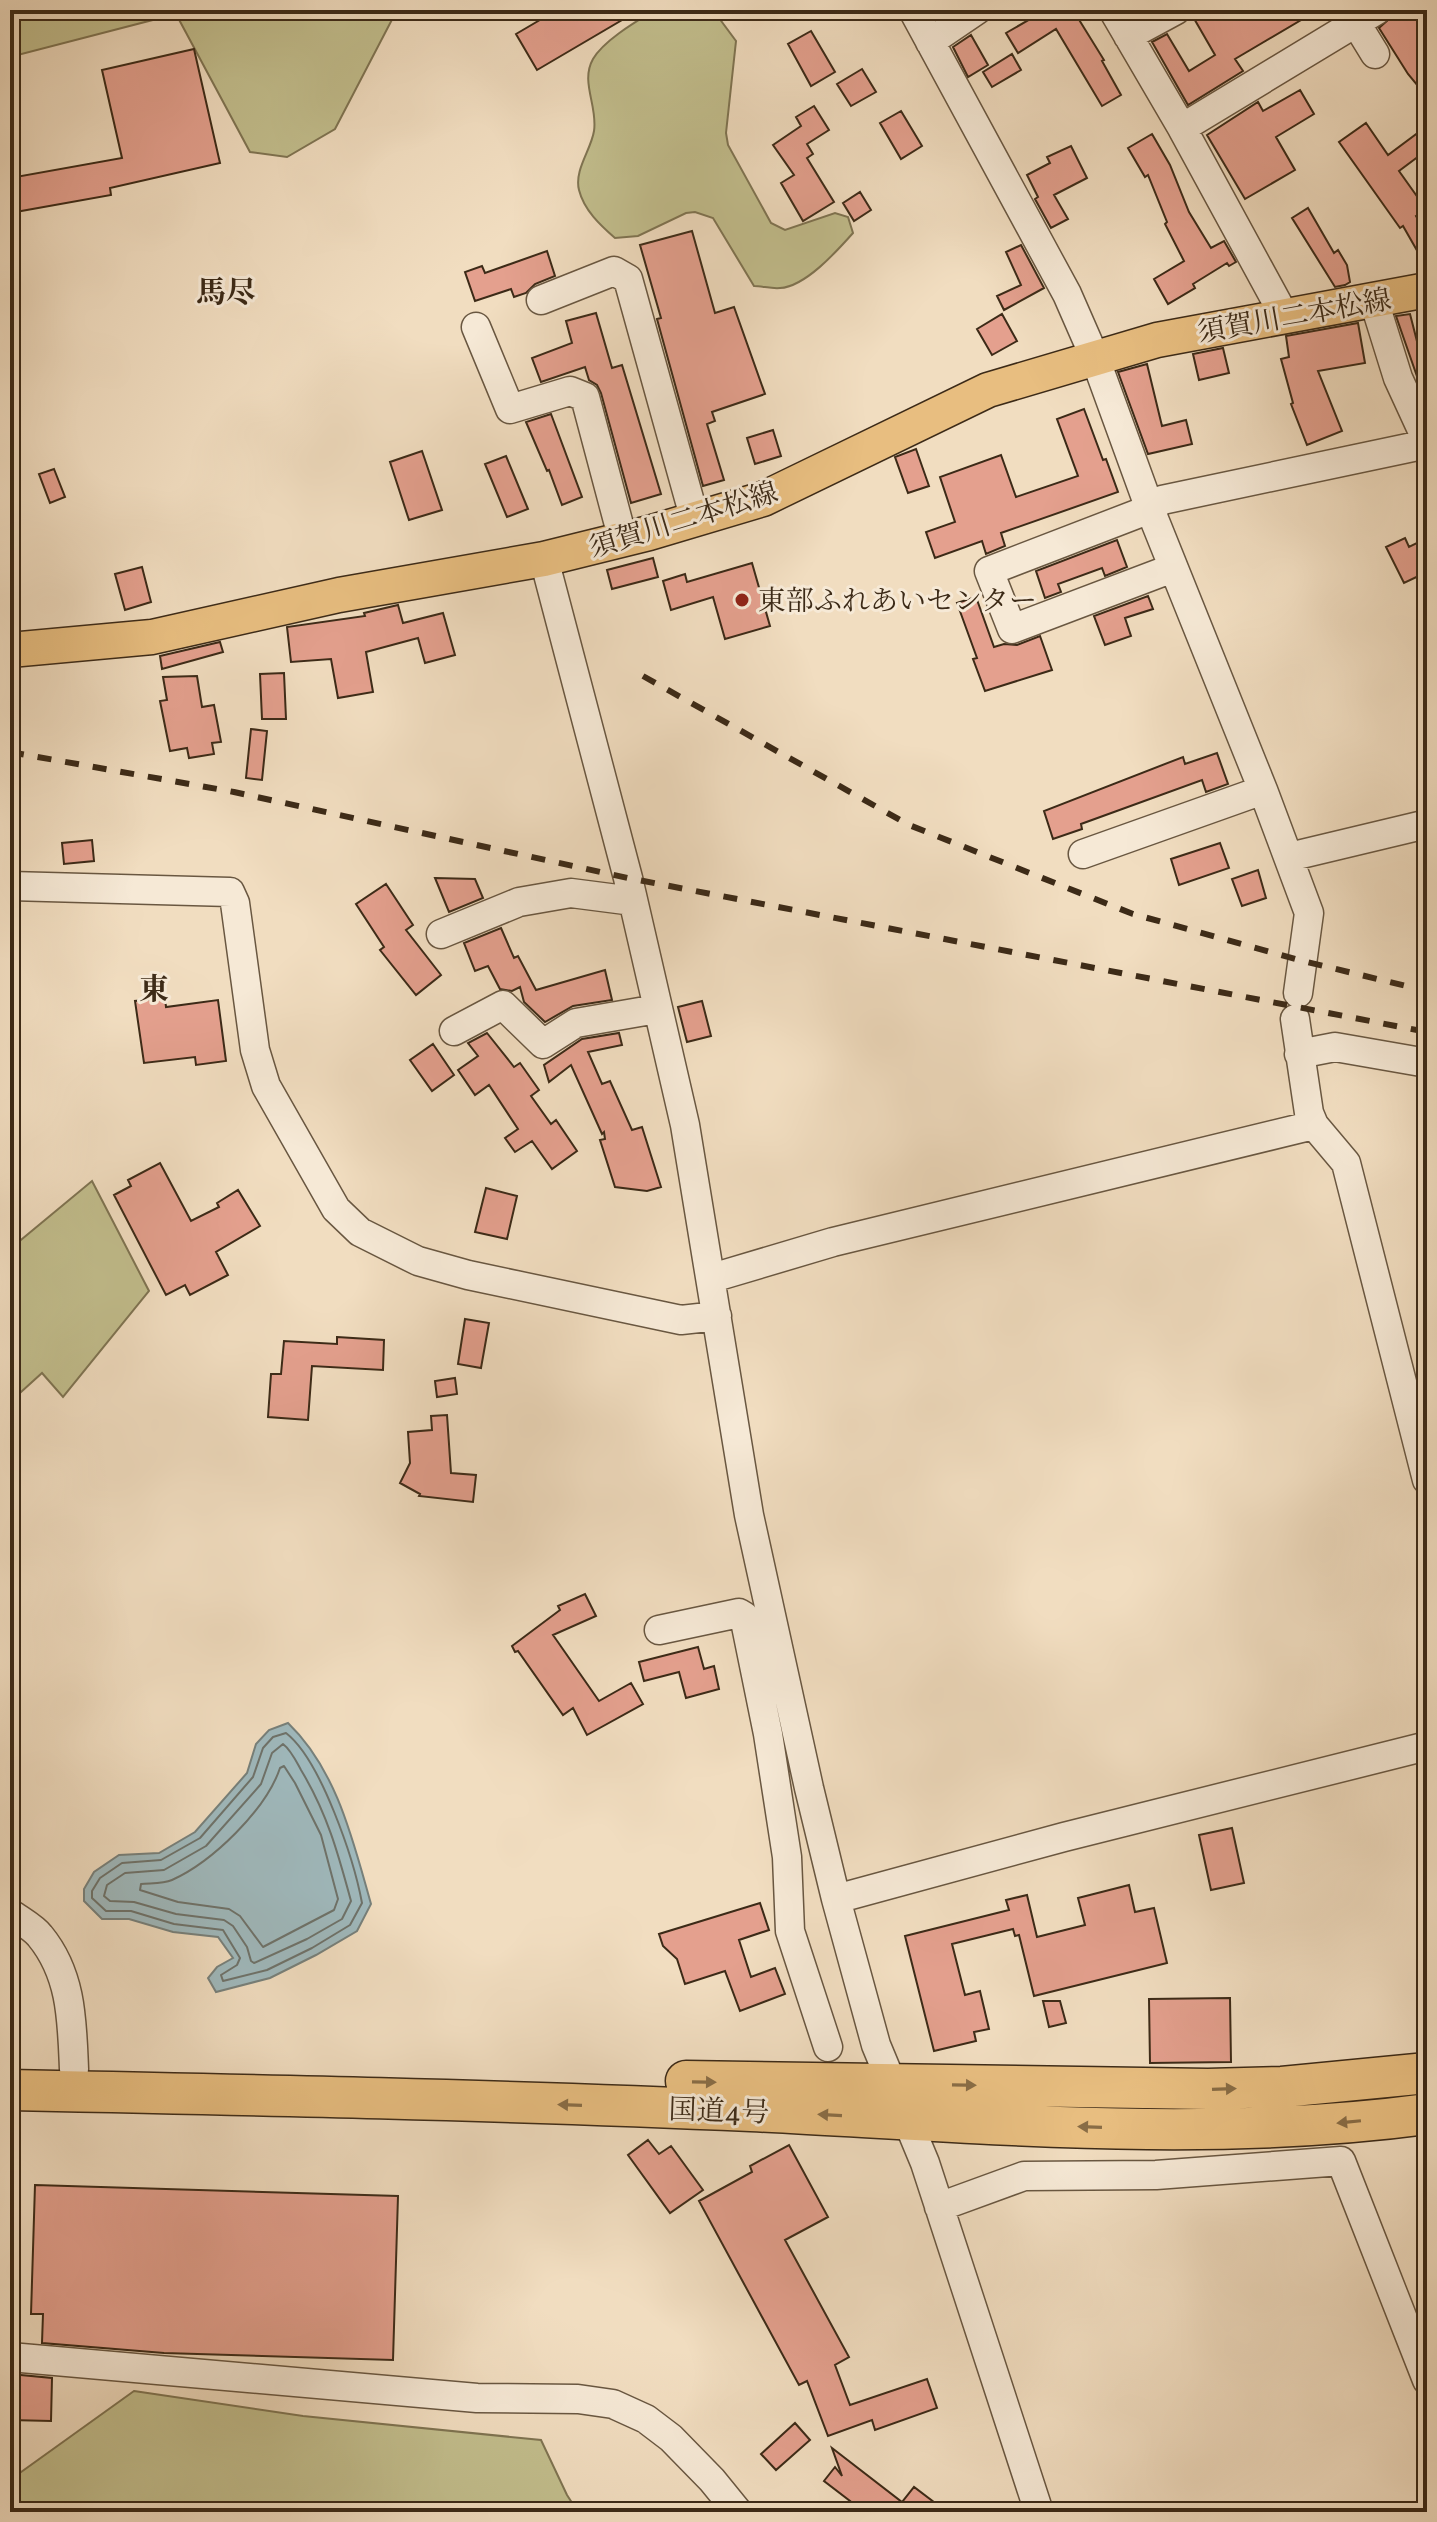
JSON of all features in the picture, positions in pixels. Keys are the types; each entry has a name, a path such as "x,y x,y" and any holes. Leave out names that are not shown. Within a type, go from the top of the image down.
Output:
{"highway":[{"name":"国道4号","path":"10,2068 898,2101 1018,2125 1165,2129 1319,2125 1427,2114"},
{"name":"国道4号","path":"10,2090 298,2096 898,2101 1282,2087 1427,2073"}],"main road":[{"name":"須賀川二本松線","path":"10,650 152,637 339,595 544,559 623,540 763,499 988,390 1157,340 1427,290"}],"street":[{"path":"913,10 1067,294 1095,358 1150,509 1309,913 1297,1006 1299,1054 1309,1113 1314,1125 1346,1163 1427,1480"},
{"path":"930,42 977,10"},
{"path":"1113,10 1182,128 1285,317"},
{"path":"1128,36 1176,10"},
{"path":"1182,128 1360,15 1375,54"},
{"path":"541,300 614,271 628,279 695,520"},
{"path":"1173,568 1012,629 989,571 1150,509 1162,500 1427,442 1398,378 1374,301"},
{"path":"476,327 510,409 570,391 585,397 623,540"},
{"path":"544,559 633,901 685,1125 749,1515 834,1889 876,2045 925,2163 1039,2512"},
{"path":"1083,854 1263,790"},
{"path":"1289,857 1427,824"},
{"path":"10,886 230,892 235,903 255,1050 266,1086 336,1209 360,1232 418,1261 468,1275 681,1320 717,1316"},
{"path":"441,934 519,902 558,895 571,893 633,901"},
{"path":"454,1031 503,1005 543,1044 576,1023 657,1009"},
{"path":"1299,1054 1335,1047 1427,1063"},
{"path":"712,1278 849,1238 1314,1125"},
{"path":"659,1630 739,1613 744,1616 768,1734 789,1886 790,1931 828,2047"},
{"path":"789,1886 834,1889 1064,1837 1427,1746"},
{"path":"10,1913 39,1935 64,1977 71,2009 74,2069"},
{"path":"939,2207 1024,2176 1156,2175 1341,2161 1427,2380"},
{"path":"10,2357 477,2398 578,2399 613,2404 646,2419 671,2438 738,2512"}],"shaded area":[{"path":"10,10 397,10 335,129 287,157 250,152 176,14 10,57"},
{"path":"655,10 713,10 736,41 726,133 728,145 771,223 785,230 835,213 848,217 853,233 820,267 800,282 780,288 754,286 713,218 695,212 686,213 638,236 615,238 585,204 578,183 595,122 589,68 605,45"},
{"path":"92,1181 149,1291 63,1397 42,1373 10,1402 10,1249"},
{"path":"134,2391 303,2416 541,2440 578,2512 10,2512 10,2480"}],"water":[{"path":"288,1723 305,1742 331,1784 350,1831 371,1904 357,1931 316,1955 270,1978 216,1992 208,1978 217,1967 233,1958 218,1937 173,1932 129,1919 102,1919 84,1901 84,1889 94,1872 119,1855 159,1853 195,1832 247,1773 256,1744 269,1730"}],"building":[{"path":"557,10 639,10 537,70 516,34"},
{"path":"1046,10 1073,10 1104,60 1121,95 1102,106 1056,29 1018,53 1006,33"},
{"path":"1193,10 1318,10 1235,59 1243,71 1188,105 1152,42 1167,34 1189,71 1215,55 1192,15"},
{"path":"1399,10 1427,10 1427,97 1408,74 1379,28"},
{"path":"811,31 835,72 811,86 788,44"},
{"path":"971,35 988,65 968,77 953,47"},
{"path":"194,49 220,163 110,188 111,195 10,213 10,178 122,158 102,70"},
{"path":"1012,54 1021,70 992,87 983,72"},
{"path":"862,69 876,92 851,106 837,84"},
{"path":"1300,90 1314,114 1276,137 1295,170 1245,199 1207,135 1258,102 1263,111"},
{"path":"814,106 829,130 807,144 813,154 807,158 834,202 803,221 781,183 794,175 773,145 801,126 796,117"},
{"path":"901,111 922,146 901,159 880,123"},
{"path":"1366,123 1388,155 1427,126 1427,150 1399,171 1426,209 1416,216 1427,234 1427,268 1403,226 1400,228 1339,142"},
{"path":"1152,134 1170,165 1189,212 1211,248 1224,241 1236,262 1229,266 1227,263 1193,284 1195,288 1168,304 1154,279 1184,261 1165,224 1167,222 1148,175 1145,177 1128,148"},
{"path":"1071,146 1087,178 1054,195 1068,219 1051,228 1035,199 1038,197 1027,175 1050,163 1047,157"},
{"path":"860,192 871,210 854,221 843,203"},
{"path":"1308,208 1334,253 1338,250 1347,265 1350,282 1345,285 1335,287 1292,218"},
{"path":"692,231 715,313 734,307 765,394 712,412 715,421 707,424 724,480 703,486 640,245"},
{"path":"1021,245 1044,288 1004,310 997,296 1021,285 1006,252"},
{"path":"547,251 555,276 514,297 511,289 475,301 465,272 482,266 485,273"},
{"path":"596,313 612,368 622,365 661,494 631,503 601,393 597,385 589,380 585,367 541,382 532,358 572,343 566,321"},
{"path":"1002,314 1017,341 992,355 977,329"},
{"path":"1410,314 1420,353 1427,350 1427,382 1420,385 1396,316"},
{"path":"1358,323 1365,363 1318,371 1342,431 1307,445 1291,404 1281,359 1289,357 1286,336"},
{"path":"1223,348 1229,373 1199,380 1193,354"},
{"path":"1147,364 1162,426 1186,420 1192,444 1148,454 1118,372"},
{"path":"1084,409 1118,492 1001,533 1005,546 986,554 982,541 935,558 926,532 955,522 940,477 1001,455 1016,497 1078,476 1057,419"},
{"path":"551,414 582,497 562,505 526,422"},
{"path":"773,430 781,456 755,464 747,438"},
{"path":"916,449 929,486 908,493 895,457"},
{"path":"422,451 442,510 409,520 390,462"},
{"path":"506,456 528,509 507,517 485,464"},
{"path":"54,469 65,497 50,503 39,474"},
{"path":"1405,538 1409,547 1427,538 1427,572 1404,583 1386,547"},
{"path":"1117,540 1127,567 1105,576 1102,568 1058,584 1061,592 1045,598 1036,571"},
{"path":"653,558 658,577 612,589 607,570"},
{"path":"752,563 770,626 725,639 713,597 671,610 663,581 685,574 687,582"},
{"path":"142,567 151,602 125,610 115,574"},
{"path":"1148,596 1153,609 1125,618 1131,636 1105,645 1094,616"},
{"path":"976,597 994,647 1017,645 1040,636 1052,670 985,691 957,603"},
{"path":"398,605 403,623 443,613 455,655 425,663 418,638 366,652 373,692 338,698 331,659 291,662 287,627 365,616 364,613"},
{"path":"220,642 223,652 162,669 160,656"},
{"path":"284,673 286,719 262,719 260,674"},
{"path":"197,676 202,707 214,705 221,742 212,743 214,754 189,758 187,748 170,751 160,701 167,700 163,677"},
{"path":"251,729 267,731 262,780 246,778"},
{"path":"1217,753 1228,784 1206,792 1202,780 1081,824 1082,829 1053,839 1044,811 1183,757 1185,764"},
{"path":"92,840 94,861 64,864 62,843"},
{"path":"1220,843 1229,868 1179,885 1171,859"},
{"path":"1258,870 1266,898 1242,906 1232,879"},
{"path":"435,878 475,879 483,898 449,912"},
{"path":"386,884 413,925 406,930 441,975 416,995 380,950 384,947 356,904"},
{"path":"501,928 514,958 518,956 536,990 605,970 612,1000 573,1006 545,1022 524,1002 520,987 512,991 500,989 488,966 475,971 464,943"},
{"path":"165,998 166,1007 218,1000 226,1061 196,1065 195,1057 144,1063 135,1001"},
{"path":"702,1001 711,1036 687,1042 678,1007"},
{"path":"487,1033 514,1067 520,1063 539,1090 531,1096 551,1124 556,1120 577,1151 552,1169 532,1141 515,1152 505,1138 518,1129 489,1085 475,1095 458,1070 478,1056 468,1043"},
{"path":"619,1033 622,1045 588,1052 602,1084 610,1081 632,1130 642,1127 661,1187 647,1191 615,1187 600,1140 605,1139 604,1132 602,1134 571,1065 549,1082 544,1065 582,1039"},
{"path":"433,1044 454,1075 432,1091 410,1060"},
{"path":"160,1163 191,1221 219,1207 217,1203 238,1190 260,1226 216,1252 228,1275 190,1295 185,1285 166,1295 114,1195 131,1186 128,1180"},
{"path":"486,1188 517,1196 507,1239 475,1232"},
{"path":"465,1319 489,1323 481,1368 458,1364"},
{"path":"337,1337 384,1340 383,1370 312,1366 308,1420 268,1417 271,1374 281,1374 284,1341 337,1344"},
{"path":"455,1378 457,1394 437,1397 435,1381"},
{"path":"447,1415 451,1473 476,1475 473,1502 419,1496 400,1483 410,1463 408,1432 432,1430 431,1416"},
{"path":"585,1594 596,1616 553,1635 599,1701 631,1683 643,1704 587,1735 573,1708 563,1715 512,1646 560,1610 558,1606"},
{"path":"698,1647 704,1669 714,1666 719,1689 686,1698 679,1672 644,1681 639,1662"},
{"path":"1232,1828 1244,1883 1211,1890 1199,1835"},
{"path":"1129,1885 1135,1912 1154,1908 1167,1963 1034,1996 1019,1935 1015,1936 1013,1929 952,1944 965,1995 980,1991 989,2029 974,2032 976,2041 934,2051 905,1936 1009,1910 1006,1900 1027,1895 1037,1937 1085,1925 1078,1898"},
{"path":"760,1903 769,1930 739,1940 751,1977 775,1968 785,1994 740,2011 725,1971 685,1984 677,1959 663,1946 659,1934"},
{"path":"1230,1998 1231,2062 1150,2063 1149,1999"},
{"path":"1043,2001 1060,2001 1066,2023 1049,2027"},
{"path":"648,2140 659,2154 671,2146 703,2190 670,2213 628,2155"},
{"path":"789,2145 828,2217 785,2240 849,2357 835,2365 850,2405 927,2379 937,2408 875,2430 872,2420 828,2436 807,2381 799,2385 699,2201 752,2172 750,2166"},
{"path":"35,2185 398,2196 393,2360 164,2353 42,2343 43,2314 31,2314"},
{"path":"10,2374 52,2378 51,2421 10,2420"},
{"path":"795,2423 810,2440 776,2470 761,2454"},
{"path":"832,2448 902,2502 914,2487 947,2512 842,2512 850,2501 824,2481 835,2467 842,2476"}],"railway":[{"path":"643,676 909,825 1133,914 1427,991"},
{"path":"10,752 234,792 628,878 1427,1032"}],"place":[{"name":"東部ふれあいセンター","path":"742,600"}],"district":[{"name":"馬尽","path":"226,292"},
{"name":"東","path":"154,989"}]}
